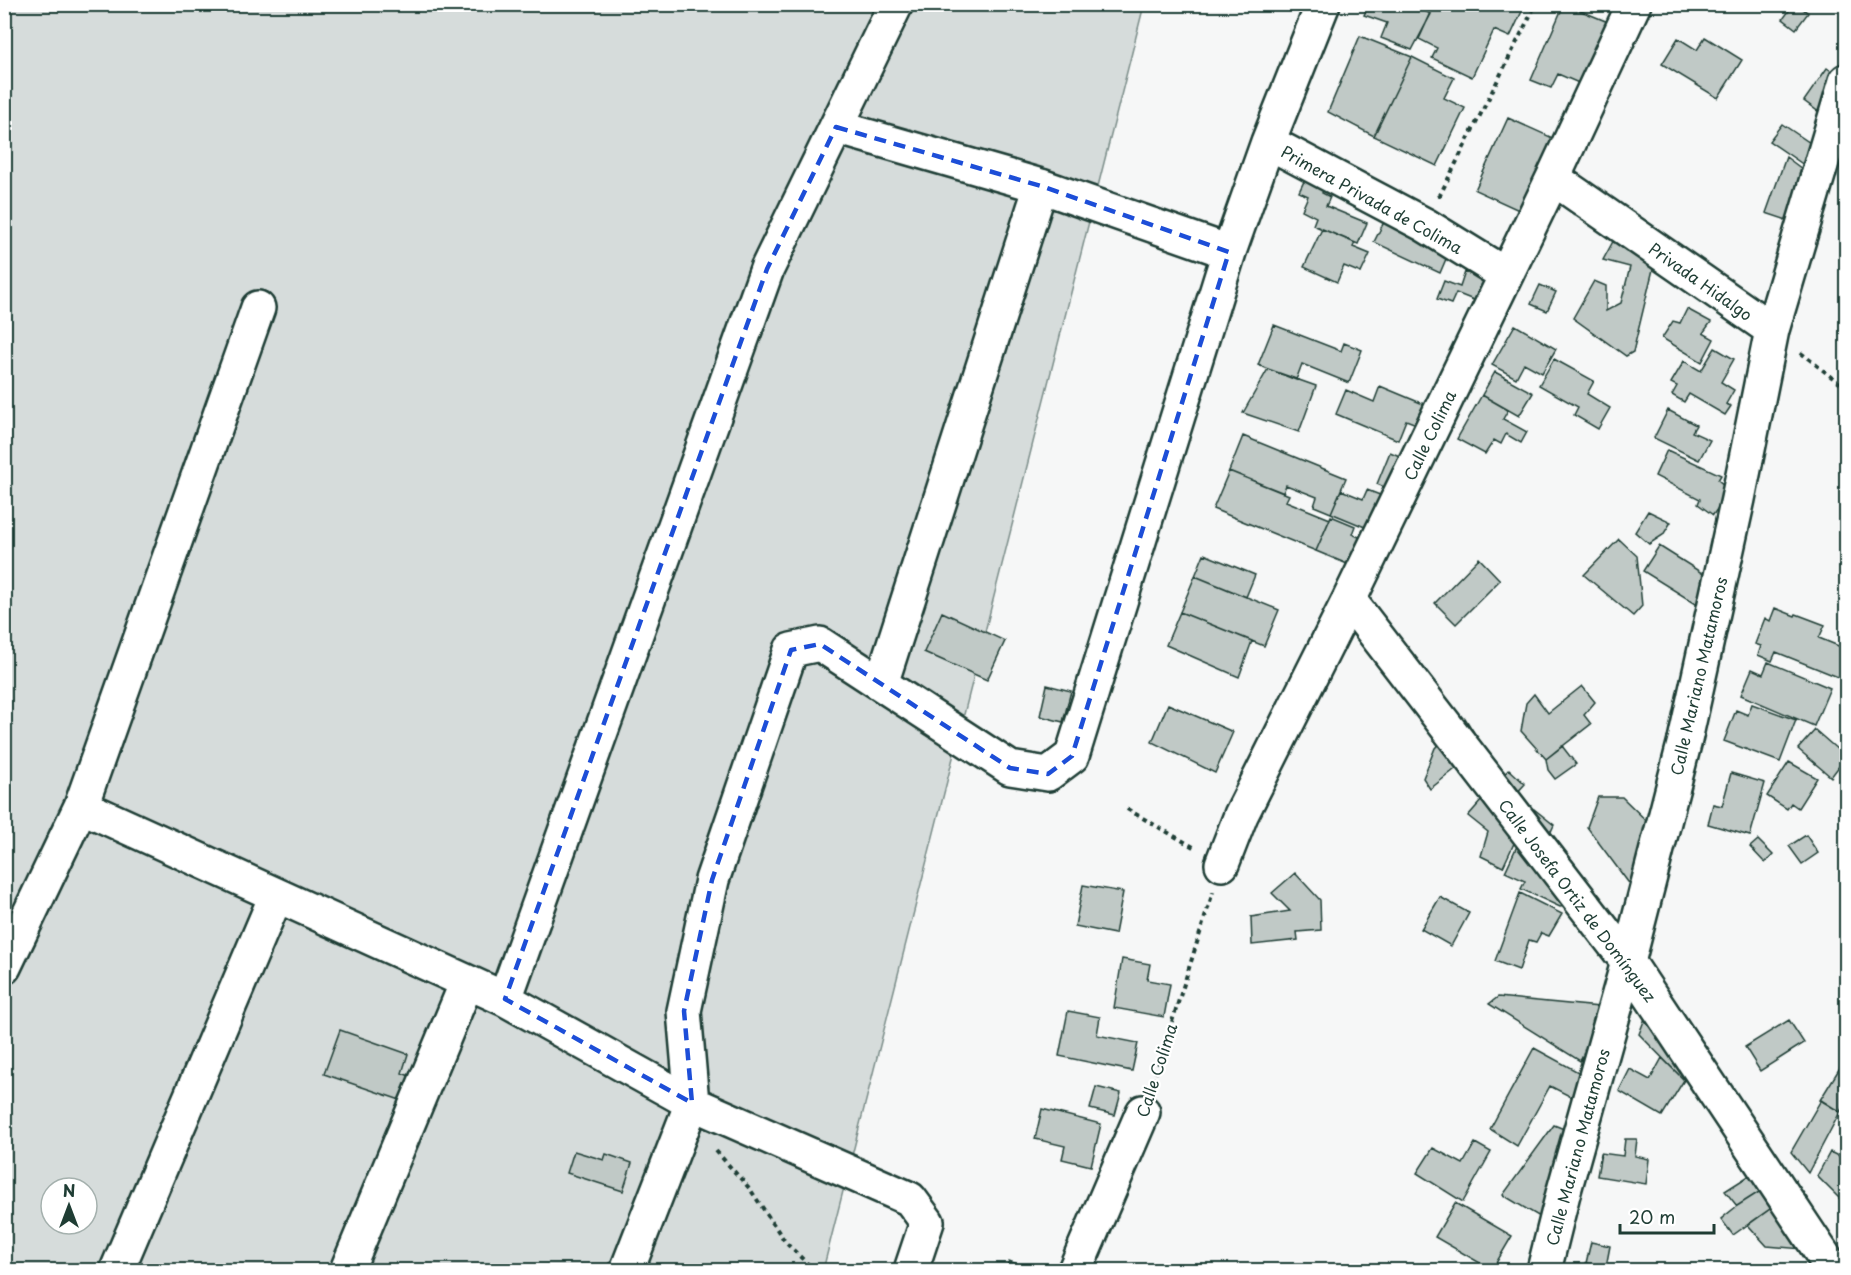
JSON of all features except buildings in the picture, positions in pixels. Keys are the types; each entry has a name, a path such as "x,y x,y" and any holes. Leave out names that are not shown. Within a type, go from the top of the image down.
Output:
{"street":[{"path":"505,999 767,269 896,4"},
{"path":"627,1270 689,1111 684,1011 712,880 791,650 820,644 1011,768 1048,774 1072,756 1229,252 1268,142 1323,4"},
{"name":"Calle Colima","path":"1222,864 1241,815 1349,600 1634,4"},
{"name":"Calle Mariano Matamoros","path":"1544,1270 1628,962 1685,740 1738,499 1772,330 1846,81"},
{"path":"837,127 1041,186 1229,252"},
{"name":"Primera Privada de Colima","path":"1268,142 1425,225 1506,275"},
{"name":"Privada Hidalgo","path":"1552,178 1772,330"},
{"path":"881,684 1041,186"},
{"path":"4,968 81,806 258,308"},
{"name":"Calle Josefa Ortiz de Domínguez","path":"1349,600 1628,962 1833,1270"},
{"path":"81,806 505,999 689,1111 910,1198 927,1222 911,1270"},
{"path":"117,1270 276,896"},
{"path":"347,1270 467,982"},
{"name":"Calle Colima","path":"1075,1270 1143,1112"}],"path":[{"path":"1425,225 1536,4"},
{"name":"Privada Hidalgo","path":"1772,330 1846,388"},
{"path":"1127,809 1222,864"},
{"name":"Calle Colima","path":"1143,1112 1222,864"},
{"path":"689,1111 750,1189 786,1243 814,1270"}],"highlighted area":[{"path":"836,127 1041,186 1229,252 1072,756 1048,774 1010,768 820,644 791,650 712,880 684,1011 692,1103 505,999 767,269"}],"shaded area":[{"path":"5,5 1144,5 823,1270 5,1270"}]}
